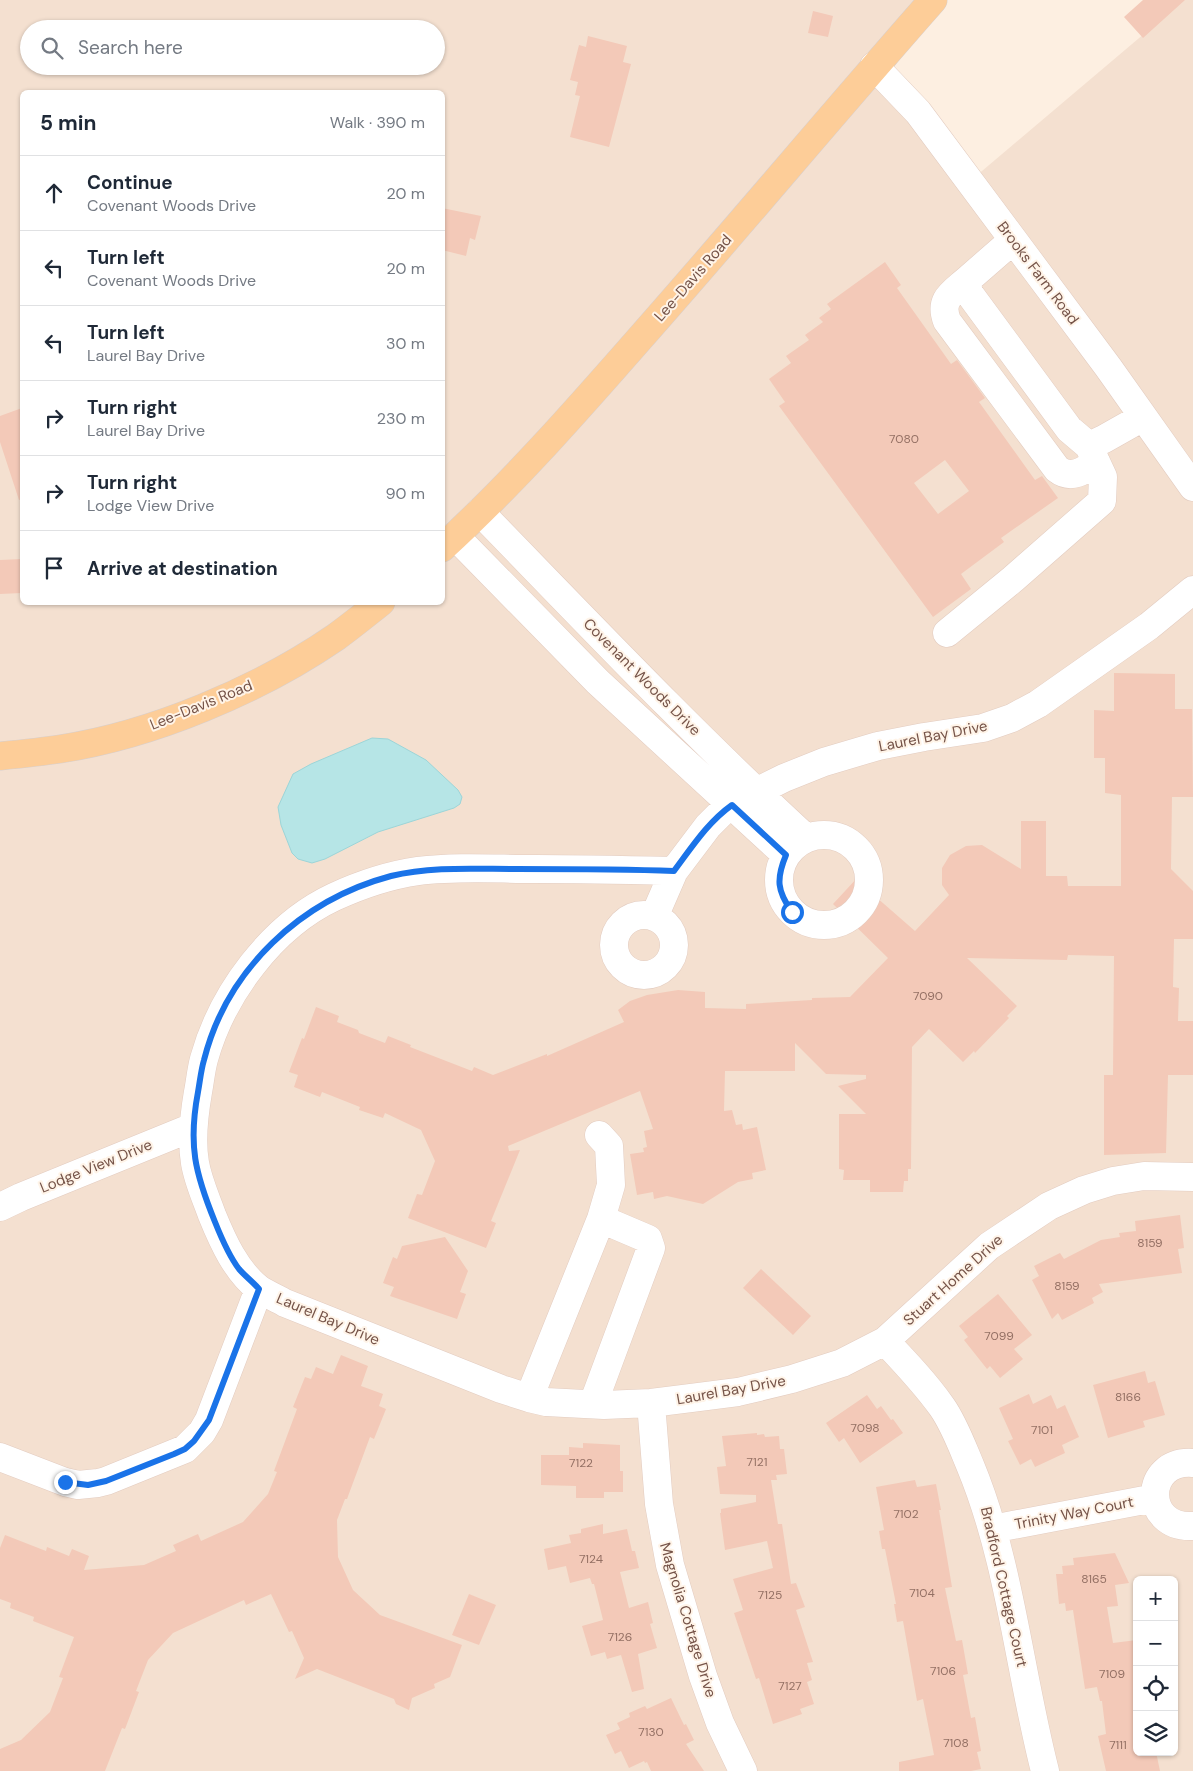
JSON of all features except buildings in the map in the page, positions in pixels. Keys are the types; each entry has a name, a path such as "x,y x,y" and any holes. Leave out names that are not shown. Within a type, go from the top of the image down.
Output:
{"main road":[{"name":"Lee-Davis Road","path":"449,542 546,445 731,235 874,66 933,0"},
{"name":"Lee-Davis Road","path":"0,756 61,749 101,741 166,722 219,702 287,666 334,637 377,605"}],"street":[{"name":"Brooks Farm Road","path":"874,66 918,112 1143,416 1193,487"},
{"path":"1013,240 946,299 944,306 948,322 1057,469 1063,474 1073,475 1081,472 1104,439 1143,416"},
{"path":"947,632 1020,573 1102,501 1103,477 1092,454 1069,429 969,293 966,281"},
{"name":"Covenant Woods Drive","path":"449,542 561,644 598,682 732,805 796,847 757,792 480,512"},
{"name":"Laurel Bay Drive","path":"654,917 674,871 708,826 732,805 824,762 878,746 983,728 1012,718 1038,704 1133,637 1193,590"},
{"path":"561,644 585,620"},
{"name":"Laurel Bay Drive","path":"674,871 479,869 419,871 392,876 333,898 309,912 262,953 238,983 219,1018 204,1060 193,1126 195,1163 203,1192 216,1225 238,1268 259,1289 285,1303 501,1390 546,1402 593,1404 651,1403 738,1392 792,1379 842,1363 885,1342"},
{"name":"Lodge View Drive","path":"0,1207 193,1126"},
{"path":"529,1398 601,1219 611,1185 610,1146 599,1134"},
{"name":"Stuart Home Drive","path":"885,1342 989,1246 1049,1206 1084,1190 1113,1181 1144,1176 1193,1177"},
{"path":"593,1404 651,1248 648,1239 601,1219"},
{"path":"0,1457 65,1482 88,1485 106,1481 185,1449 202,1432 209,1420 259,1289"},
{"name":"Bradford Cottage Court","path":"885,1342 920,1378 943,1409 976,1479 992,1529 1045,1771"},
{"name":"Magnolia Cottage Drive","path":"651,1403 659,1504 670,1565 714,1707 744,1771"},
{"path":"1193,1463 1175,1464 1166,1470 1157,1483 1155,1498 1158,1508 1168,1520 1183,1526 1193,1526"},
{"name":"Trinity Way Court","path":"992,1529 1155,1498"}],"shaded area":[{"path":"0,0 946,0 887,76 969,182 1184,0 1193,0 1193,1771 0,1771"}],"water":[{"path":"372,738 388,739 426,760 458,790 462,797 460,804 454,808 378,832 325,859 312,863 298,859 292,853 281,825 278,807 293,774 311,764"}],"route":[{"path":"65,1482 88,1485 106,1481 174,1454 185,1449 194,1441 209,1420 259,1289 238,1268 220,1234 203,1192 195,1163 193,1131 196,1101 204,1060 219,1018 238,983 262,953 306,914 333,898 362,886 392,876 419,871 479,869 674,871 708,826 732,805 786,855 780,869 779,885 783,900 792,912"}]}
